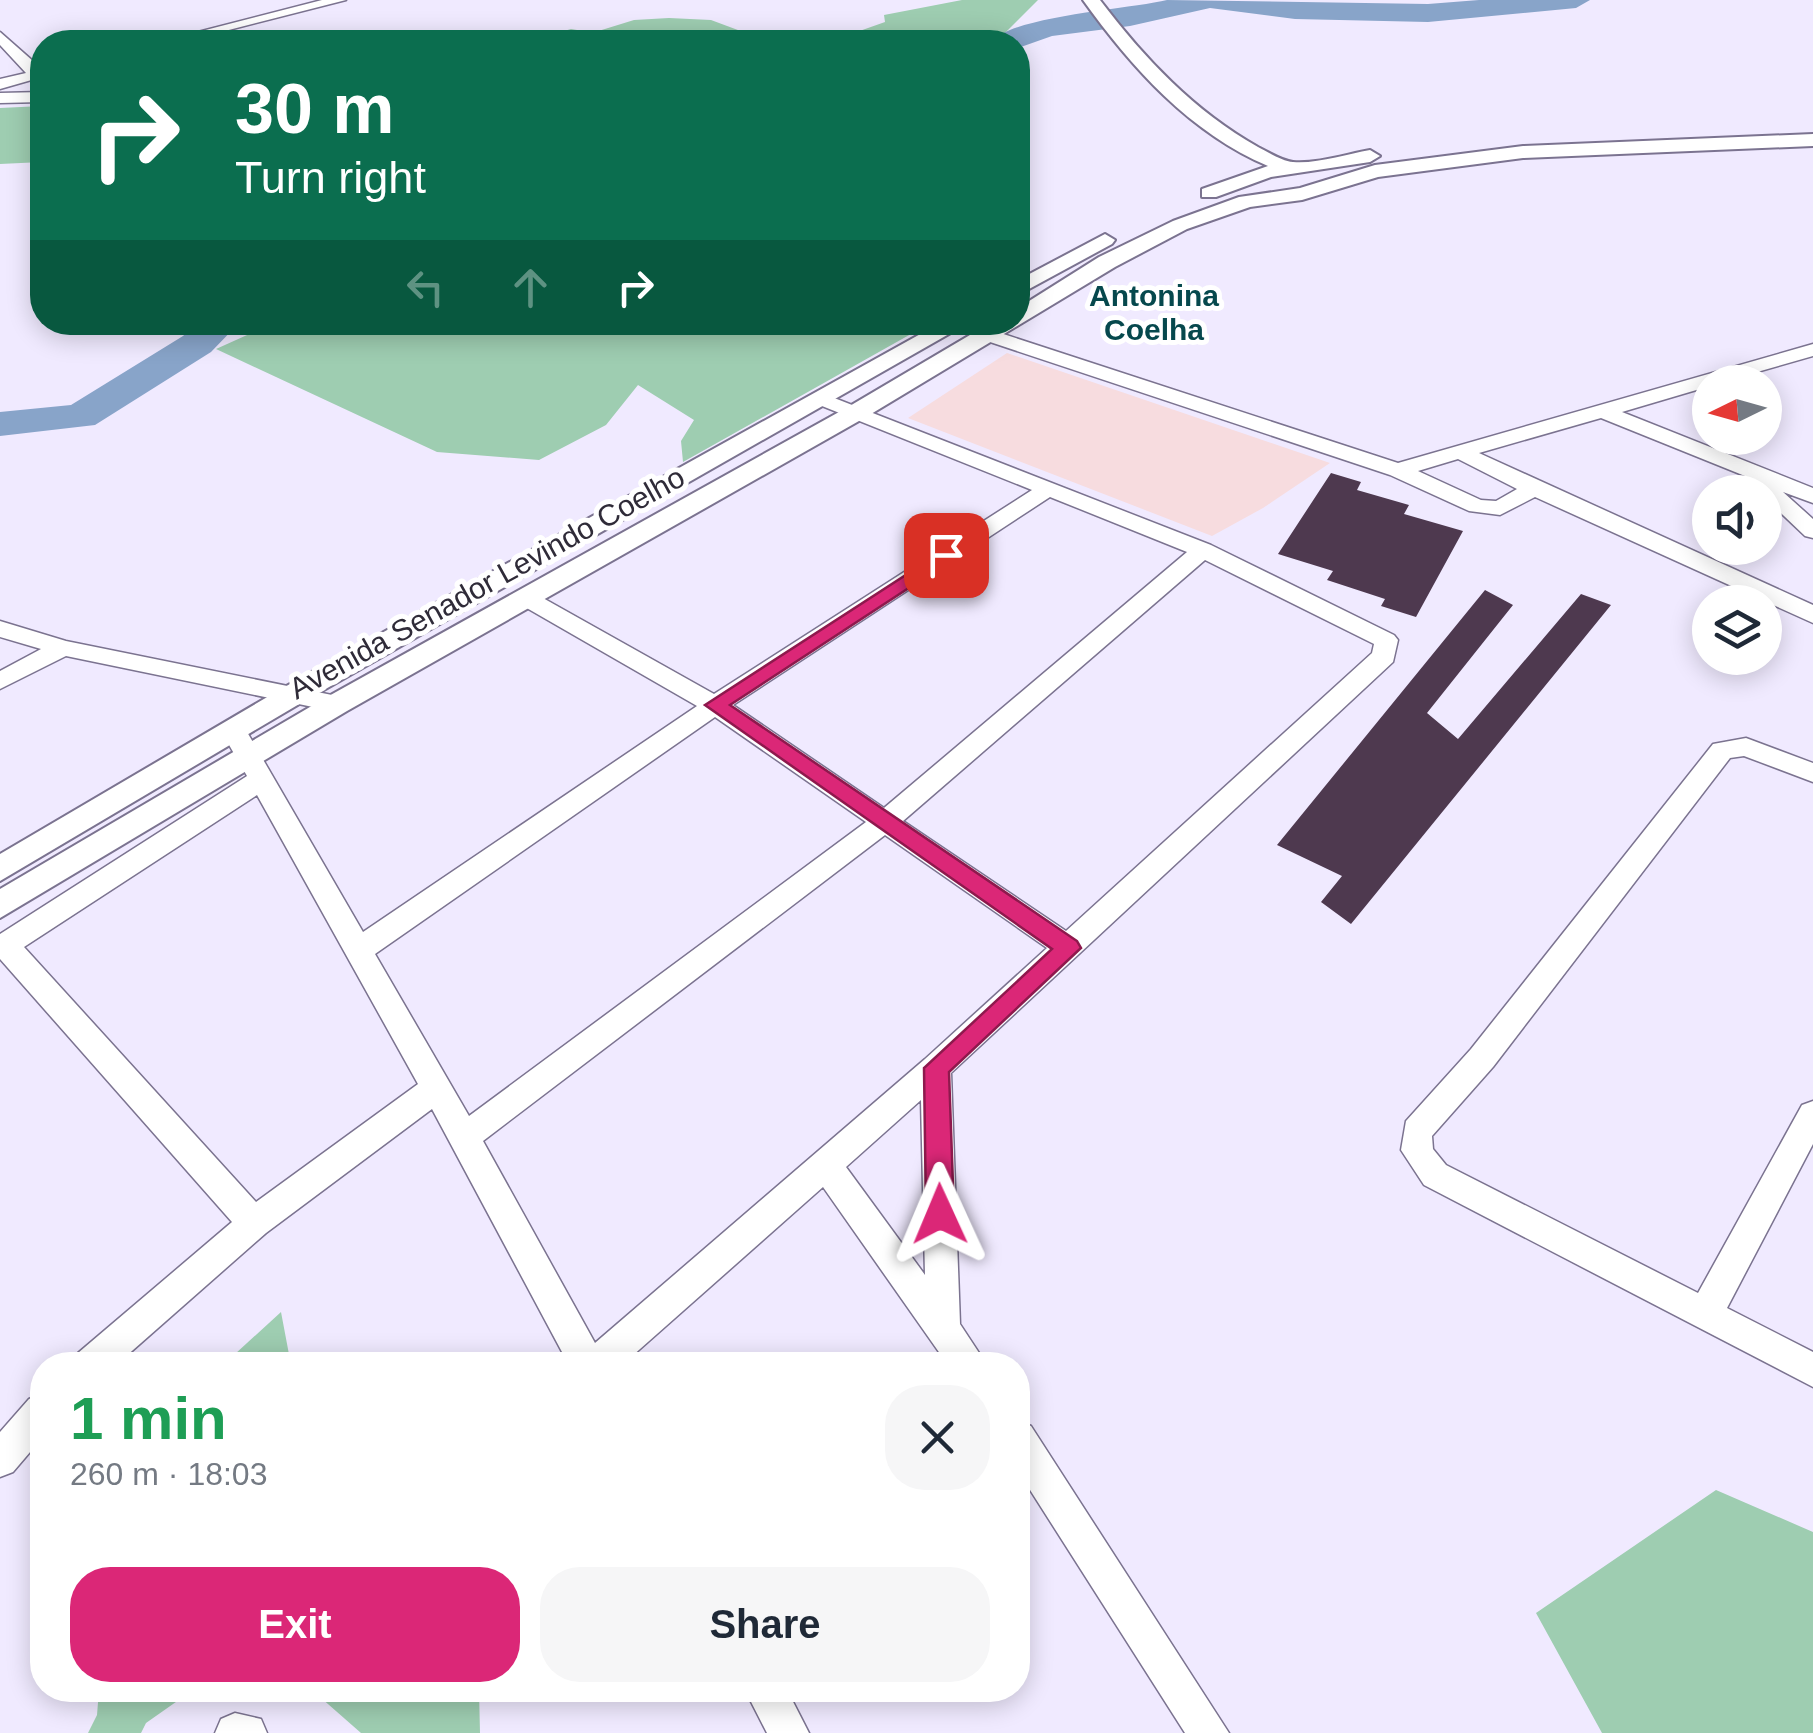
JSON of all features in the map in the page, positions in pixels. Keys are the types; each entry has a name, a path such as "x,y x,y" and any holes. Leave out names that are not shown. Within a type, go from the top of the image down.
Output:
{"street":[{"path":"290,0 310,7"},
{"path":"215,30 339,0"},
{"path":"1089,4 1136,72 1231,158 1252,188 1272,196"},
{"path":"1110,35 1243,149 1313,178 1318,190"},
{"path":"0,36 30,65"},
{"path":"0,84 30,76"},
{"path":"0,98 30,97"},
{"path":"1030,283 1151,217 1244,178 1287,167 1471,142 1813,126"},
{"path":"1030,310 1107,262 1180,225 1246,201 1318,190 1375,170 1472,156 1813,140"},
{"path":"254,1223 2,947 246,757 291,696 936,335"},
{"name":"Avenida Senador Levindo Coelho","path":"0,905 337,704 989,335"},
{"path":"1016,335 1398,470 1484,508 1500,508 1531,490"},
{"path":"1398,470 1813,350"},
{"path":"611,1352 936,1068 1384,656 1386,640 1203,550 1045,491 824,400"},
{"path":"1600,410 1813,496"},
{"path":"1462,453 1531,490 1737,574 1813,615"},
{"path":"1747,470 1813,531"},
{"path":"357,951 716,705 1045,491"},
{"path":"464,1136 887,820 1203,550"},
{"path":"526,598 716,705 1069,948"},
{"path":"0,629 64,648 337,704"},
{"path":"0,681 64,648"},
{"path":"1813,773 1746,747 1722,750 1482,1058 1417,1130 1414,1144 1421,1162 1435,1175 1813,1370"},
{"path":"0,869 246,757"},
{"path":"246,757 434,1090 464,1136 581,1352"},
{"path":"936,1068 943,1324"},
{"path":"105,1352 254,1223 434,1090"},
{"path":"1704,1316 1813,1114"},
{"path":"825,1164 961,1352"},
{"path":"0,1458 30,1424"},
{"path":"1030,1457 1209,1733"},
{"path":"771,1702 788,1733"},
{"path":"235,1733 247,1733"}],"shaded area":[{"path":"1007,353 1330,463 1263,508 1212,536 908,418"}],"green space":[{"path":"962,0 1038,0 1008,30 862,30 885,22 884,15"},
{"path":"634,20 711,20 738,30 602,30"},
{"path":"30,107 30,163 0,164 0,108"},
{"path":"247,335 909,335 683,462 681,441 694,420 638,385 606,425 539,460 437,452 216,349"},
{"path":"281,1312 289,1352 237,1352"},
{"path":"1716,1490 1813,1532 1813,1733 1602,1733 1536,1613"},
{"path":"98,1702 176,1702 146,1723 141,1733 88,1733 97,1715"},
{"path":"326,1702 479,1702 480,1733 361,1733"}],"building":[{"path":"1331,473 1361,482 1357,490 1409,505 1404,514 1463,531 1416,617 1381,606 1385,599 1327,580 1333,571 1278,554"},
{"path":"1485,590 1513,605 1427,713 1458,739 1581,594 1611,605 1351,924 1321,902 1342,876 1277,845"}],"waterway":[{"path":"1030,33 1207,0"},
{"path":"1212,0 1295,10 1428,13 1576,0"},
{"path":"0,424 81,416 207,335"}],"district":[{"name":"Antonina Coelha","path":"1154,313"}],"route":[{"path":"940,1214 936,1068 1069,948 716,705 946,555"}]}
